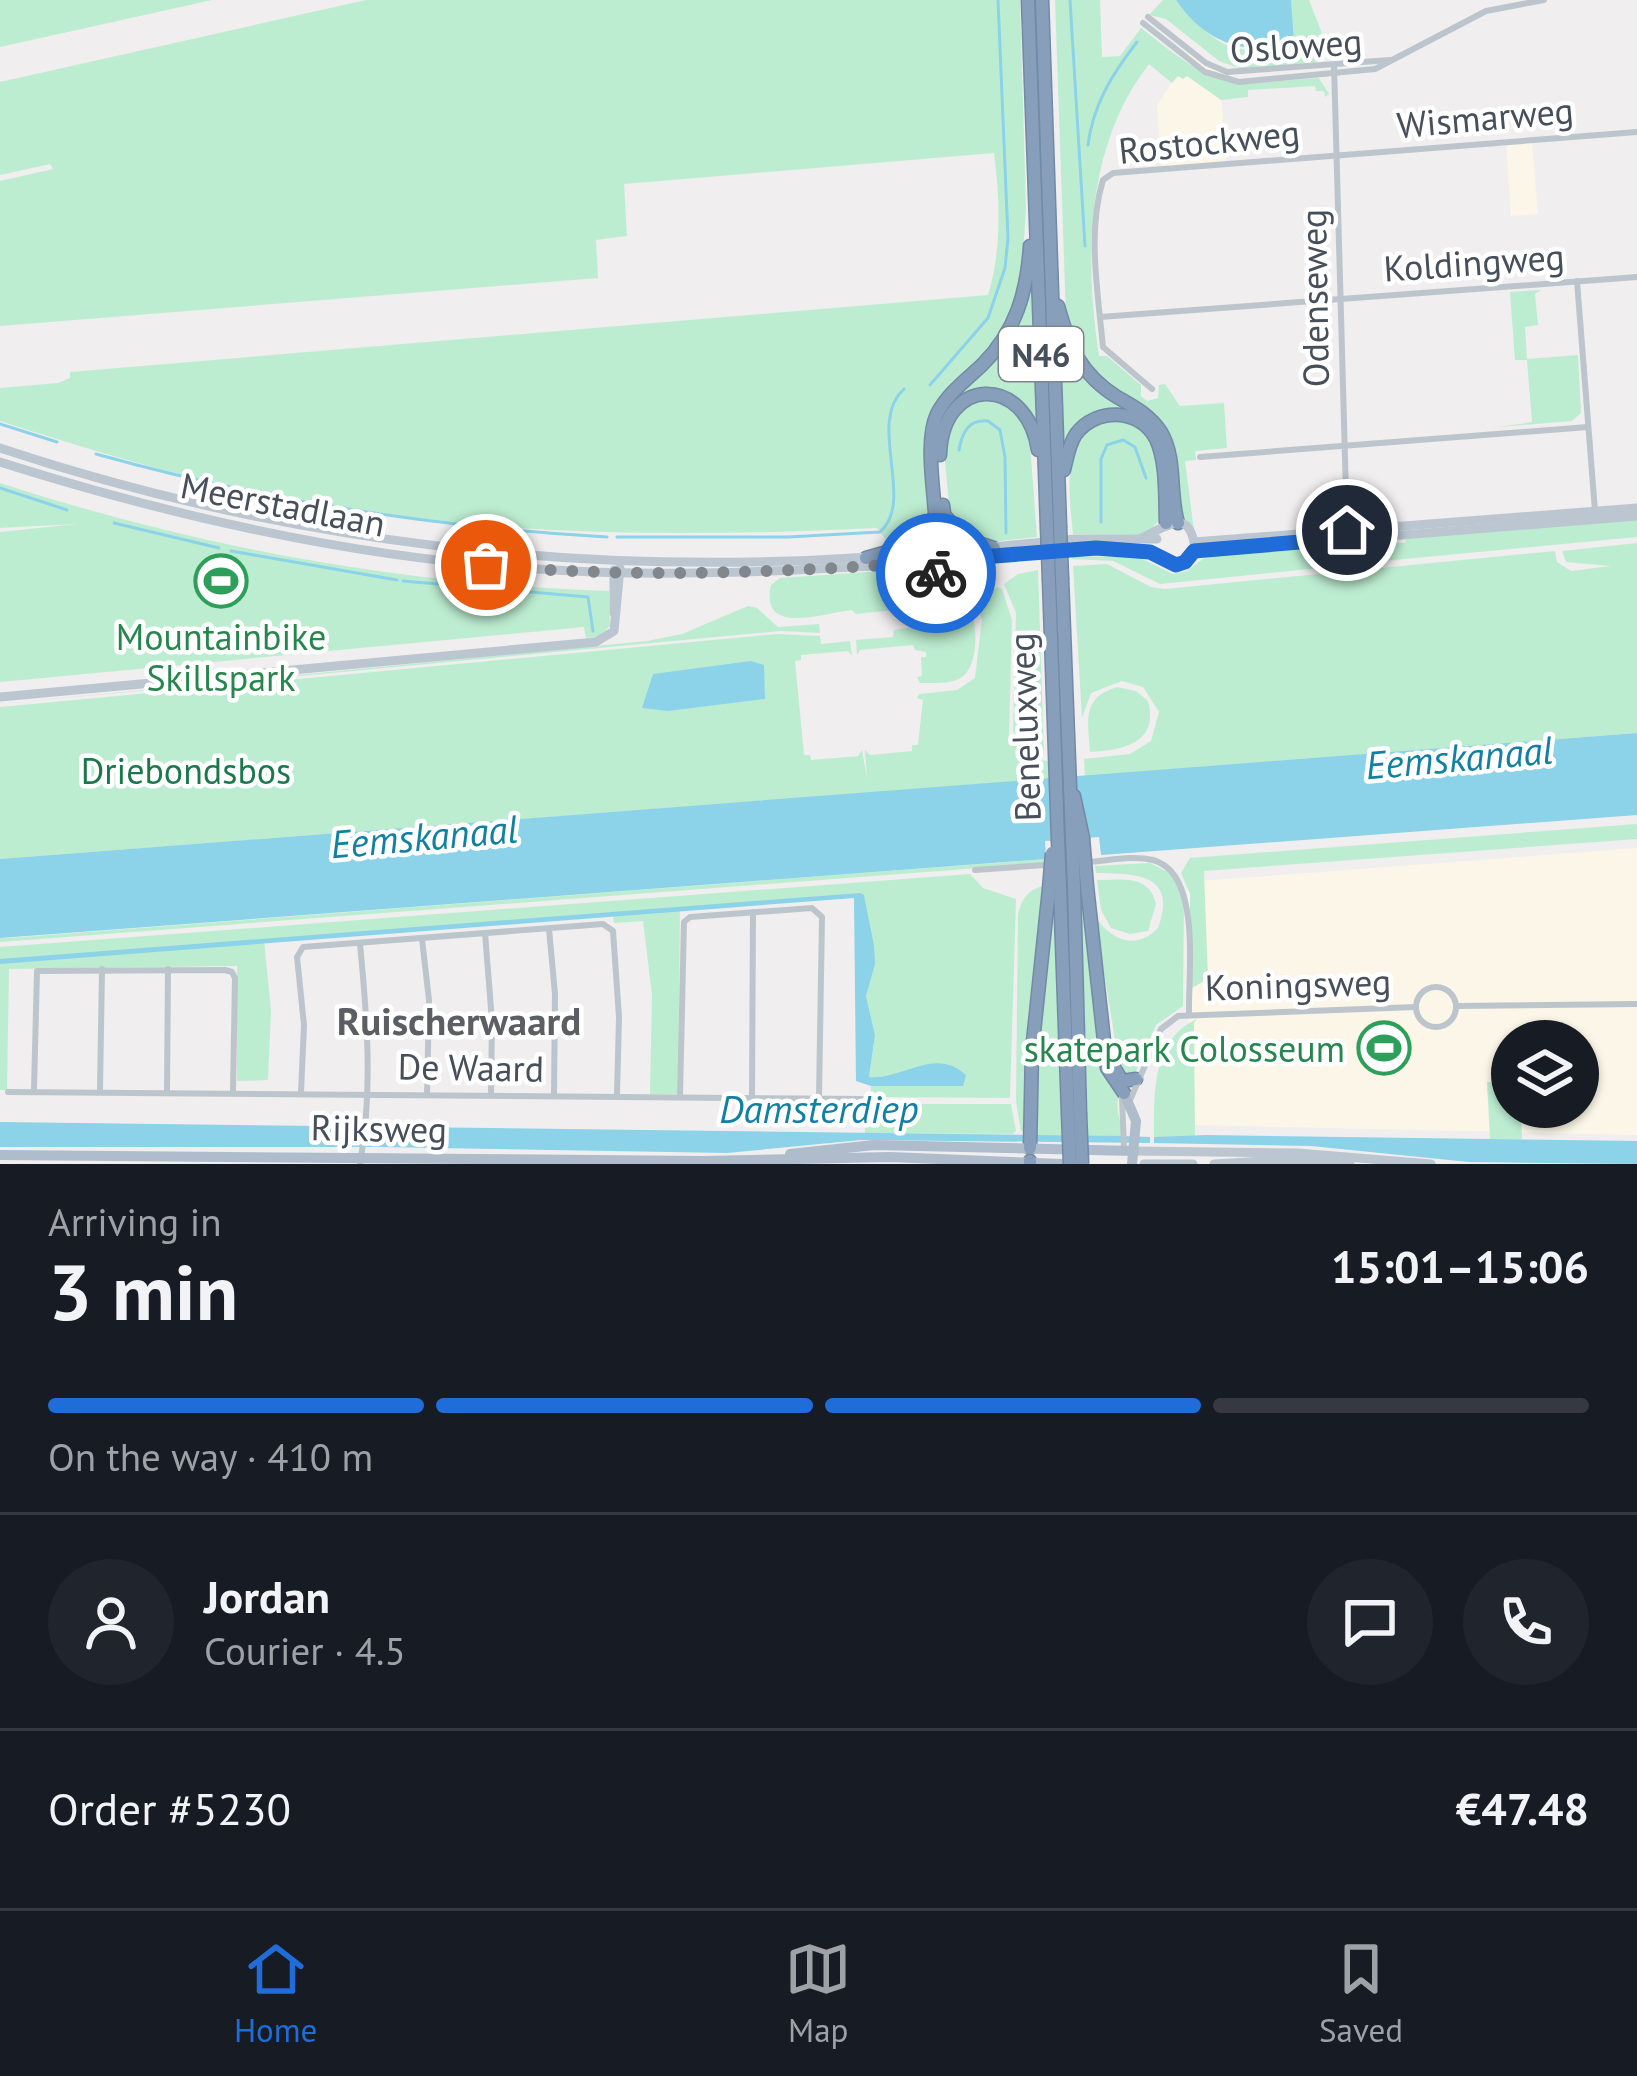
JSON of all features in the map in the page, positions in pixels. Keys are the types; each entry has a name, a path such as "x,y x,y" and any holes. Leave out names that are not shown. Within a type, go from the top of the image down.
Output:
{"highway":[{"name":"Beneluxweg","path":"1028,0 1046,505 1054,526"},
{"name":"Beneluxweg","path":"1042,0 1059,488 1054,526 1062,748 1058,834 1052,852 1067,887"},
{"name":"N46","path":"941,536 932,440 937,413 1012,326 1028,279 1036,203"},
{"name":"N46","path":"1052,280 1076,361 1105,389 1146,416 1165,439 1165,529"},
{"name":"N46","path":"939,512 945,423 965,400 986,393 1013,401 1030,420 1046,505"},
{"name":"N46","path":"1059,488 1070,446 1080,430 1099,417 1130,417 1144,424 1156,440 1165,529"},
{"path":"866,558 915,544 939,512 964,538 994,548"},
{"name":"Beneluxweg","path":"1062,748 1081,814 1067,887"},
{"name":"N46","path":"1067,887 1118,1078 1124,1082 1140,1075"},
{"name":"N46","path":"1067,887 1074,1113 1082,1164"},
{"name":"N46","path":"1030,1150 1032,1051 1067,887"},
{"name":"N46","path":"1105,1025 1109,1073 1127,1097"},
{"name":"N46","path":"1065,1164 1074,1113"}],"main road":[{"name":"Meerstadlaan","path":"0,448 156,495 294,525 512,554 764,562 921,558"},
{"name":"Meerstadlaan","path":"0,462 163,509 274,534 442,560 617,572 764,573 921,558"},
{"path":"1165,529 1209,545 1637,512"},
{"path":"964,559 1138,546 1165,529"},
{"path":"1156,553 1165,529"},
{"path":"964,559 941,536 921,558 930,576 943,580 956,577 964,559 994,548 1075,539 1138,546 1176,565 1185,562 1194,543"},
{"path":"1138,546 1162,568 1177,572 1209,545"},
{"path":"0,697 596,642 612,635 615,624 618,560"},
{"path":"1127,1097 1135,1114 1130,1148"},
{"name":"Rijksweg","path":"0,1155 757,1160 827,1157 874,1145 1005,1157 1030,1150 1130,1148 1149,1160 1431,1164"},
{"name":"Rijksweg","path":"1030,1150 1065,1164"},
{"name":"Rijksweg","path":"1168,1160 1193,1164"},
{"path":"1214,1164 1279,1160 1350,1164"}],"street":[{"name":"Osloweg","path":"1145,20 1206,63 1227,72 1334,69 1396,59 1486,11 1544,0"},
{"name":"Odenseweg","path":"1334,69 1347,534"},
{"name":"Wismarweg","path":"1337,156 1637,132"},
{"name":"Rostockweg","path":"1152,389 1102,347 1095,262 1101,186 1108,176 1125,170 1337,156"},
{"name":"Koldingweg","path":"1100,317 1637,277"},
{"path":"1577,281 1595,515"},
{"path":"1200,457 1588,427"},
{"path":"975,870 1136,859 1164,865 1178,878 1186,895 1190,1014"},
{"path":"680,1096 684,922 690,917 812,908 821,912 819,1098"},
{"path":"752,1097 753,912"},
{"path":"301,1092 304,1025 298,953 303,947 603,924 613,931 618,991 617,1096"},
{"path":"549,928 555,994 554,1095"},
{"path":"485,934 493,1021 491,1095"},
{"path":"422,939 429,1000 427,1094"},
{"path":"360,944 366,1003 362,1156"},
{"path":"100,1090 102,969"},
{"path":"166,1090 168,969"},
{"path":"34,1089 36,973 168,969 234,974 232,1091"},
{"path":"1435,988 1450,994 1456,1006 1449,1022 1437,1027 1424,1023 1416,1007 1420,995 1435,988"},
{"path":"1456,1006 1637,1004"},
{"name":"Koningsweg","path":"1127,1097 1164,1025 1190,1014 1416,1007"},
{"name":"De Waard","path":"8,1092 862,1099"}],"shaded area":[{"path":"1191,52 1227,73 1221,91 1226,165 1162,170 1157,105"},
{"path":"1532,141 1538,214 1511,216 1506,143"},
{"path":"1637,848 1637,1135 1190,1125 1187,882"}],"green space":[{"path":"0,0 212,0 0,47"},
{"path":"366,0 1020,0 1026,207 1021,291 998,339 929,426 929,505 917,537 893,549 877,528 593,532 451,523 271,495 0,421 0,388 58,383 70,378 70,372 988,295 998,224 994,153 624,184 627,236 596,240 598,278 0,326 0,181 53,169 50,164 0,175 0,82"},
{"path":"1055,0 1100,0 1102,57 1120,56 1141,28 1188,63 1222,79 1319,78 1329,94 1325,97 1315,86 1248,90 1248,97 1221,100 1187,76 1178,76 1172,83 1149,64 1112,130 1095,203 1092,241 1099,356 1107,356 1141,385 1141,396 1147,401 1158,398 1159,385 1165,384 1180,406 1224,403 1227,448 1195,451 1196,460 1185,461 1194,531 1180,518 1175,465 1114,390 1086,367 1066,316"},
{"path":"1163,0 1176,0 1222,43 1253,50 1292,45 1291,0 1309,0 1329,52 1317,62 1241,69 1219,61 1166,19 1149,15"},
{"path":"1032,265 1039,435 1016,400 975,392 938,444 940,520 936,452 940,420 951,400 989,363"},
{"path":"1541,290 1535,294 1538,325 1525,327 1527,359 1578,355 1581,413 1572,421 1498,427 1532,422 1527,360 1515,360 1510,292"},
{"path":"1060,331 1086,377 1144,420 1092,418 1065,459"},
{"path":"990,399 1015,409 1029,431 1037,537 991,542 969,538 950,515 944,451 953,417 970,402"},
{"path":"1107,420 1140,428 1155,452 1162,517 1146,535 1073,534 1070,484 1075,453 1092,428"},
{"path":"0,483 149,526 301,559 454,581 609,591 610,626 599,637 586,638 584,627 0,682 0,532 77,524 0,528"},
{"path":"1637,518 1637,537 1352,564 1350,542 1405,543 1406,539"},
{"path":"1346,542 1348,565 1160,584 1113,561 1072,559 1138,557 1173,574 1187,571 1208,555"},
{"path":"1637,543 1637,733 1085,776 1084,759 1130,754 1151,741 1159,712 1143,687 1122,681 1091,693 1082,718 1073,566 1107,564 1151,587 1165,589 1555,551 1557,562 1571,571 1611,566 1566,562 1562,551"},
{"path":"912,569 935,584 936,594 924,607 797,618 775,612 770,601 771,585 780,578"},
{"path":"1038,570 1044,755 1022,746 1013,731 1016,613 1004,584 1018,574"},
{"name":"Driebondsbos","path":"997,587 1002,589 1012,620 1009,735 1021,751 1035,759 1071,760 1072,777 0,859 0,707 777,634 820,636 821,644 850,641 852,656 848,651 801,655 795,661 804,755 811,760 858,756 862,750 867,779 865,750 870,755 912,751 912,745 918,745 923,700 917,698 919,694 957,690 975,678 982,619 974,603"},
{"path":"748,606 778,627 819,624 820,633 781,631 0,704 647,641 682,634"},
{"path":"969,607 975,645 971,666 959,679 920,683 917,677 922,676 921,657 926,652 913,645 860,650 857,655 856,640 893,637 894,630 939,623"},
{"path":"1117,687 1136,691 1148,701 1148,726 1136,742 1090,752 1092,704"},
{"path":"1637,824 1637,839 1204,871 1208,979 1190,989 1190,894 1181,873 1190,858"},
{"path":"1046,859 1046,863 0,942 0,938"},
{"path":"1150,863 1175,876 1184,896 1183,1006 1156,1025 1135,1073 1125,1077 1120,1071 1095,916 1124,940 1141,939 1158,928 1162,896 1150,880 1096,873 1095,866"},
{"path":"970,874 983,888 1016,899 1010,1098 871,1097 871,1086 963,1086 948,1064 869,1077 875,1035 866,996 874,945 864,896 680,909 678,1094 650,1094 652,995 643,921 614,923 613,915 264,940 271,1010 268,1080 237,1081 237,966 9,969 7,1090 0,1090 0,947"},
{"path":"1097,880 1133,881 1147,888 1156,904 1148,931 1130,934 1111,928 1101,910"},
{"path":"1044,886 1028,1014 1021,1132 1016,1102 1018,915 1026,896"},
{"path":"1054,893 1063,1135 1034,1135 1034,1086"},
{"path":"1081,893 1102,1072 1119,1096 1122,1136 1088,1136"},
{"path":"1197,1019 1195,1137 1154,1137 1156,1086 1164,1054 1182,1028"},
{"path":"1487,1082 1491,1082 1491,1128 1522,1128 1522,1139 1490,1139"},
{"path":"866,1104 1011,1104 1016,1131 865,1133"}],"water":[{"path":"1176,0 1291,0 1294,43 1259,48 1228,43 1200,27"},
{"path":"751,661 764,665 765,699 668,711 642,708 653,674"},
{"name":"Eemskanaal","path":"1637,733 1637,815 1101,855 1099,837 1045,841 1046,859 0,938 0,859"},
{"path":"860,893 875,964 866,996 875,1035 869,1077 943,1064 966,1075 963,1086 871,1086 856,1081 854,898 0,964 0,959"},
{"path":"0,1122 1122,1136 1150,1137 1150,1143 861,1140 727,1153 0,1147"},
{"path":"1154,1137 1637,1141 1637,1164 1469,1162 1311,1146 1154,1143"}],"waterway":[{"path":"930,385 988,318 1005,268 1008,238 998,0"},
{"path":"1070,0 1085,246"},
{"path":"1088,145 1105,90 1137,42"},
{"path":"617,537 880,532 894,501 889,421 904,389"},
{"path":"959,450 964,433 975,422 988,421 1000,430 1006,533"},
{"path":"0,424 57,442"},
{"path":"1101,522 1101,459 1107,445 1123,440 1135,447 1146,478"},
{"path":"96,454 349,509 607,537"},
{"path":"0,488 67,510"},
{"path":"114,523 219,548"},
{"path":"231,551 397,580"},
{"path":"403,581 588,597 593,631"}],"way so far":[{"path":"486,565 723,574 921,563 936,573"}],"place":[{"name":"Mountainbike Skillspark","path":"221,581"},
{"name":"skatepark Colosseum","path":"1384,1048"}],"district":[{"name":"Ruischerwaard","path":"459,1020"}],"route":[{"path":"936,573 951,573 969,558 1096,548 1156,553 1176,565 1194,551 1348,538 1347,530"}],"water label":[{"name":"Damsterdiep","path":"819,1108"}]}
